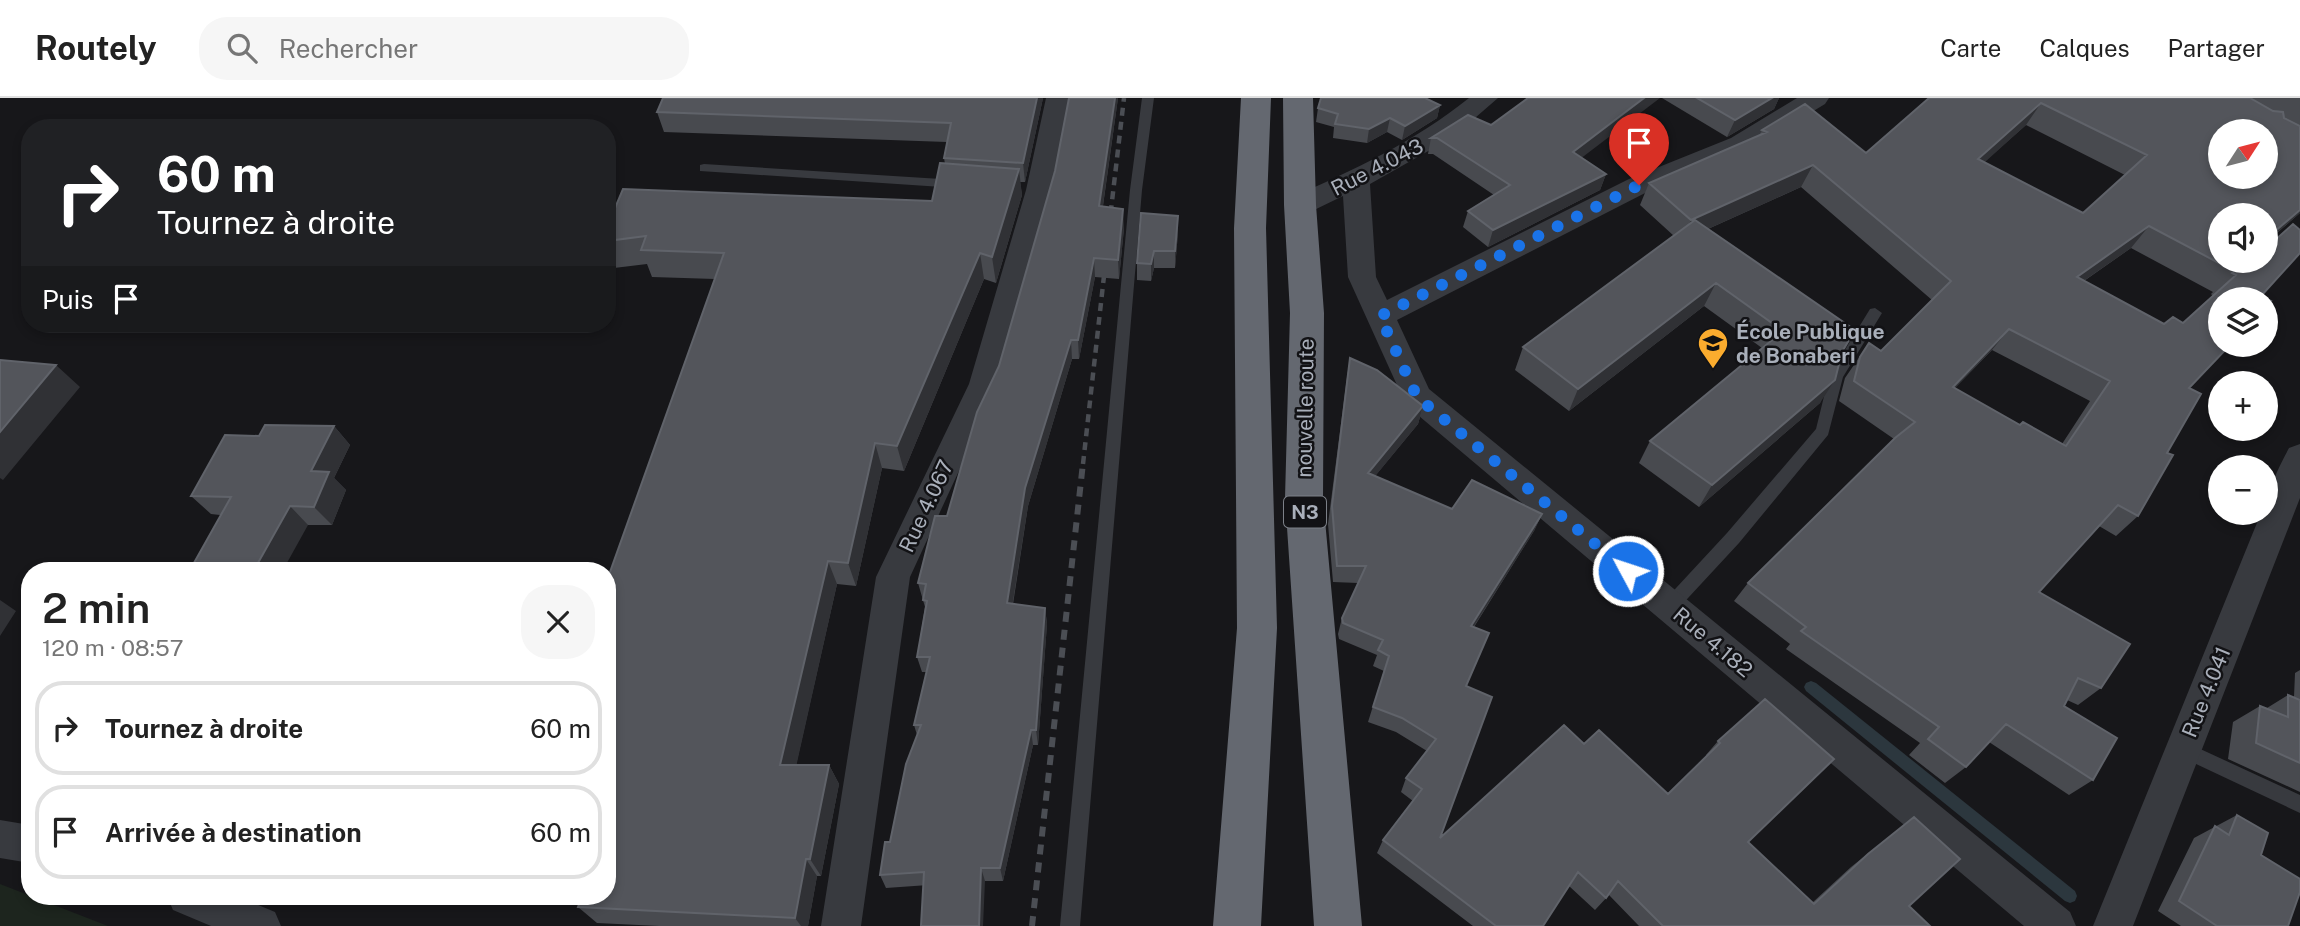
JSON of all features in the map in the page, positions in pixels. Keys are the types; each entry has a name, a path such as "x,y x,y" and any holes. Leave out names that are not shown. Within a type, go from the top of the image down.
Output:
{"highway":[{"name":"N3","path":"1237,926 1257,628 1250,228 1256,98"},
{"name":"nouvelle route","path":"1298,98 1300,205 1307,313 1304,498 1338,926"}],"street":[{"name":"Rue 4.067","path":"841,926 893,577 985,384 1033,190 1059,98"},
{"name":"Rue 4.043","path":"1300,205 1356,180 1444,131 1485,98"},
{"path":"1380,316 1639,185 1740,144 1816,98"},
{"name":"Rue 4.182","path":"1356,180 1362,276 1417,397 2056,926"},
{"name":"Rue 4.041","path":"2113,926 2300,457"},
{"path":"0,839 21,842"},
{"path":"209,905 261,926"}],"lane":[{"path":"1070,926 1135,203 1148,98"},
{"path":"704,167 973,186"},
{"path":"1670,606 1733,538 1823,431 1836,376 1875,313"},
{"path":"2183,749 2300,804"}],"shaded area":[{"path":"0,884 21,892 21,905 54,905 108,926 0,926"}],"building":[{"path":"663,98 1037,98 1023,163 944,158 951,123 657,112"},
{"path":"1069,98 1115,98 1099,206 1123,209 1118,260 1094,258 1078,340 1071,340 1025,488 1007,603 1045,608 1036,730 1031,730 1000,868 981,868 979,926 921,926 924,872 880,875 885,842 890,842 906,764 921,725 914,725 930,657 917,657 927,601 923,600 926,584 918,583 935,516 947,516 977,412 999,366 1055,171"},
{"path":"1321,98 1425,98 1440,105 1405,126 1390,118 1369,129 1335,124 1338,114 1318,108"},
{"path":"1528,98 1644,98 1573,152 1606,174 1493,230 1468,211 1510,185 1437,138 1431,138 1468,115 1491,125"},
{"path":"1697,98 1772,98 1735,120"},
{"path":"1929,98 2250,98 2273,111 2283,112 2284,118 2300,126 2300,210 2278,229 2278,203 2208,203 2208,257 2149,226 2077,277 2164,324 2173,317 2183,323 2208,300 2208,357 2219,357 2189,388 2201,394 2167,453 2173,455 2138,516 2118,505 2039,592 2130,644 2101,688 2078,678 2064,706 2117,738 2093,780 2006,724 1966,767 1928,739 1939,727 1801,631 1806,627 1748,583 1895,438 1915,422 1854,381 1860,357 1869,343 1881,351 1951,281 1813,165 1691,220 1649,183 1767,132 1762,130 1805,104 1866,153","holes":["2041,103 2147,155 2083,213 1978,159","2009,329 2110,381 2066,446 2023,422 2020,425 1953,387"]},
{"path":"940,163 1019,169 992,257 980,253 897,446 875,443 848,563 828,561 780,765 829,765 795,918 578,907 616,905 616,562 614,562 724,253 641,250 646,236 616,240 616,206 623,189 932,201"},
{"path":"1141,213 1178,216 1175,251 1154,251 1151,264 1137,263"},
{"path":"1695,220 1855,330 1842,352 1835,380 1712,485 1650,441 1783,331 1716,283 1578,389 1523,347"},
{"path":"2293,224 2300,230 2300,253 2269,287 2223,287 2236,275 2232,273 2278,273 2278,237"},
{"path":"1350,358 1377,370 1423,406 1368,473 1452,509 1472,480 1542,514 1471,626 1489,633 1466,686 1492,697 1440,838 1564,725 1584,744 1599,730 1668,794 1720,743 1718,741 1765,699 1834,759 1748,842 1814,904 1868,854 1914,817 1960,859 1909,906 1930,926 1663,926 1618,881 1606,898 1578,872 1543,926 1496,926 1383,840 1422,789 1406,778 1436,739 1402,718 1373,707 1389,656 1378,650 1383,640 1343,623 1342,618 1366,566 1337,566 1332,506"},
{"path":"0,360 56,365 0,432"},
{"path":"265,425 334,426 311,471 329,472 314,507 290,506 258,562 194,562 231,497 191,496 225,435 259,436"},
{"path":"2288,695 2300,700 2300,763 2256,743 2260,706 2288,717"},
{"path":"2237,815 2268,833 2261,855 2300,879 2300,892 2288,926 2217,926 2179,901 2215,826 2229,835"}],"waterway":[{"path":"1811,687 2070,896"}],"railway":[{"path":"1109,227 1124,98"},
{"path":"1083,464 1106,258"},
{"path":"1032,926 1083,463"}],"place":[{"name":"École Publique de Bonaberi","path":"1713,370"}],"route":[{"path":"1628,571 1417,397 1380,316 1639,185"}]}
